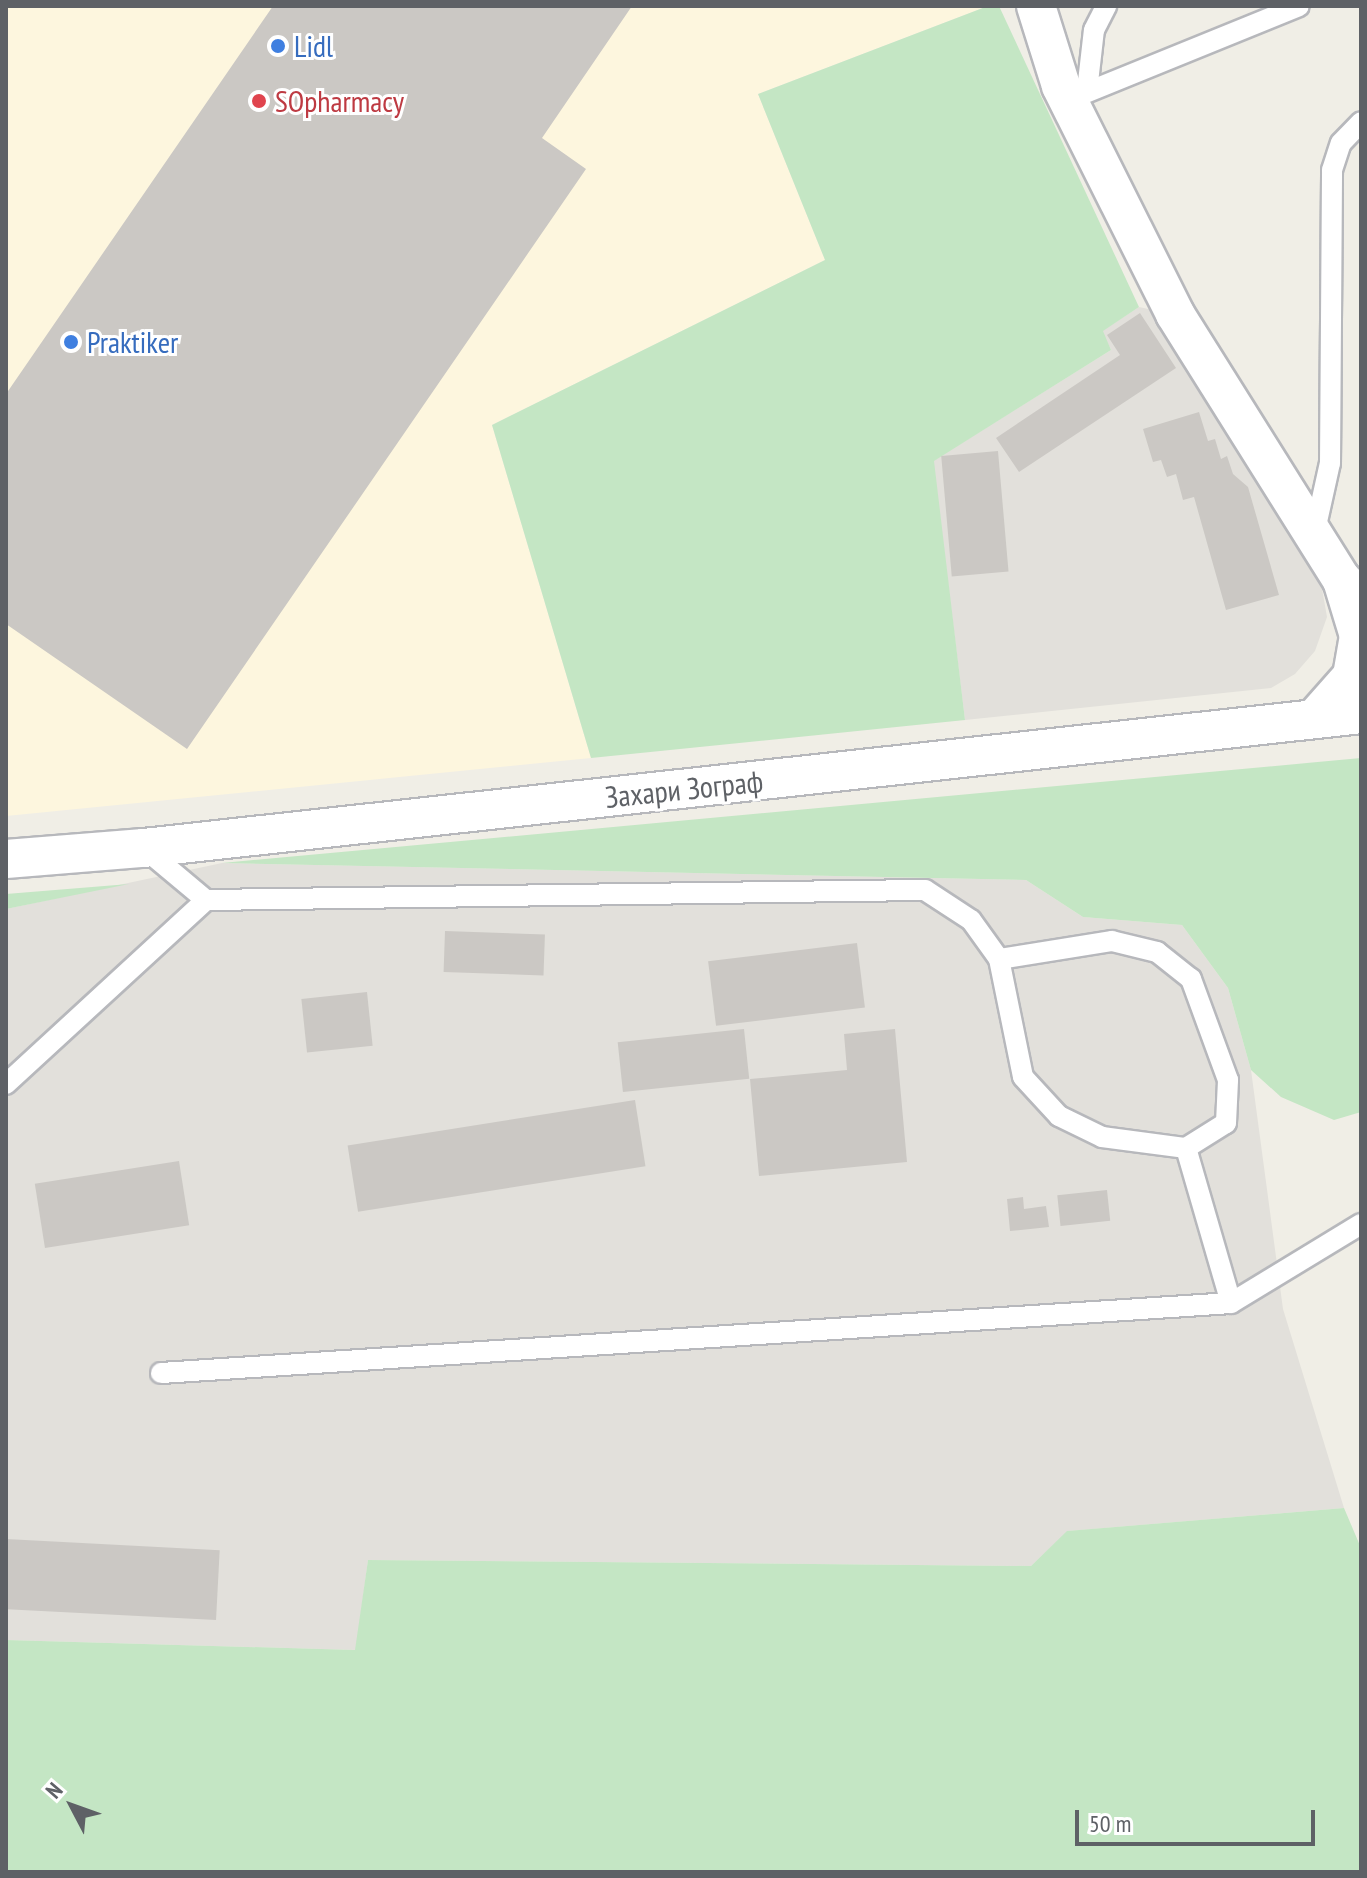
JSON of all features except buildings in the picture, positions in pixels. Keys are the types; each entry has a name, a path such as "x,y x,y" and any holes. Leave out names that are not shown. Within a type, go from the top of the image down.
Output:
{"street":[{"path":"1036,6 1175,314 1314,535 1352,589 1359,636 1352,676 1314,719"},
{"name":"Захари Зограф","path":"6,859 144,848 1361,714"}],"lane":[{"path":"1078,95 1094,30 1106,6"},
{"path":"1078,95 1299,6"},
{"path":"1314,535 1330,463 1332,170 1341,143 1361,122"},
{"path":"144,848 206,900 925,890 971,920 999,959 1023,1077 1059,1116 1102,1137 1186,1148 1226,1123 1228,1080 1191,979 1157,952 1112,941 999,959"},
{"path":"6,1084 206,900"},
{"path":"1186,1148 1231,1303"},
{"path":"161,1373 1231,1303 1361,1224"}],"shaded area":[{"path":"6,6 988,6 758,94 825,260 492,425 591,758 6,816"},
{"path":"1139,307 1153,310 1321,583 1327,617 1315,651 1295,674 1271,688 965,720 933,461 1111,350 1102,331"},
{"path":"222,863 1026,880 1083,917 1182,925 1228,988 1251,1070 1283,1309 1344,1508 1068,1531 1031,1566 368,1560 356,1650 6,1640 6,909"}],"green space":[{"path":"988,6 999,6 1139,307 1103,331 1111,350 934,461 965,720 591,758 492,425 825,260 758,94"},
{"path":"1361,758 1361,1112 1334,1120 1281,1097 1251,1070 1228,988 1182,925 1083,917 1026,880 222,863"},
{"path":"129,884 6,909 6,894"},
{"path":"1344,1508 1361,1548 1361,1872 6,1872 6,1640 355,1650 368,1560 1031,1566 1067,1531"}],"place":[{"name":"Lidl","path":"278,46"},
{"name":"SOpharmacy","path":"259,101"},
{"name":"Praktiker","path":"71,342"}]}
